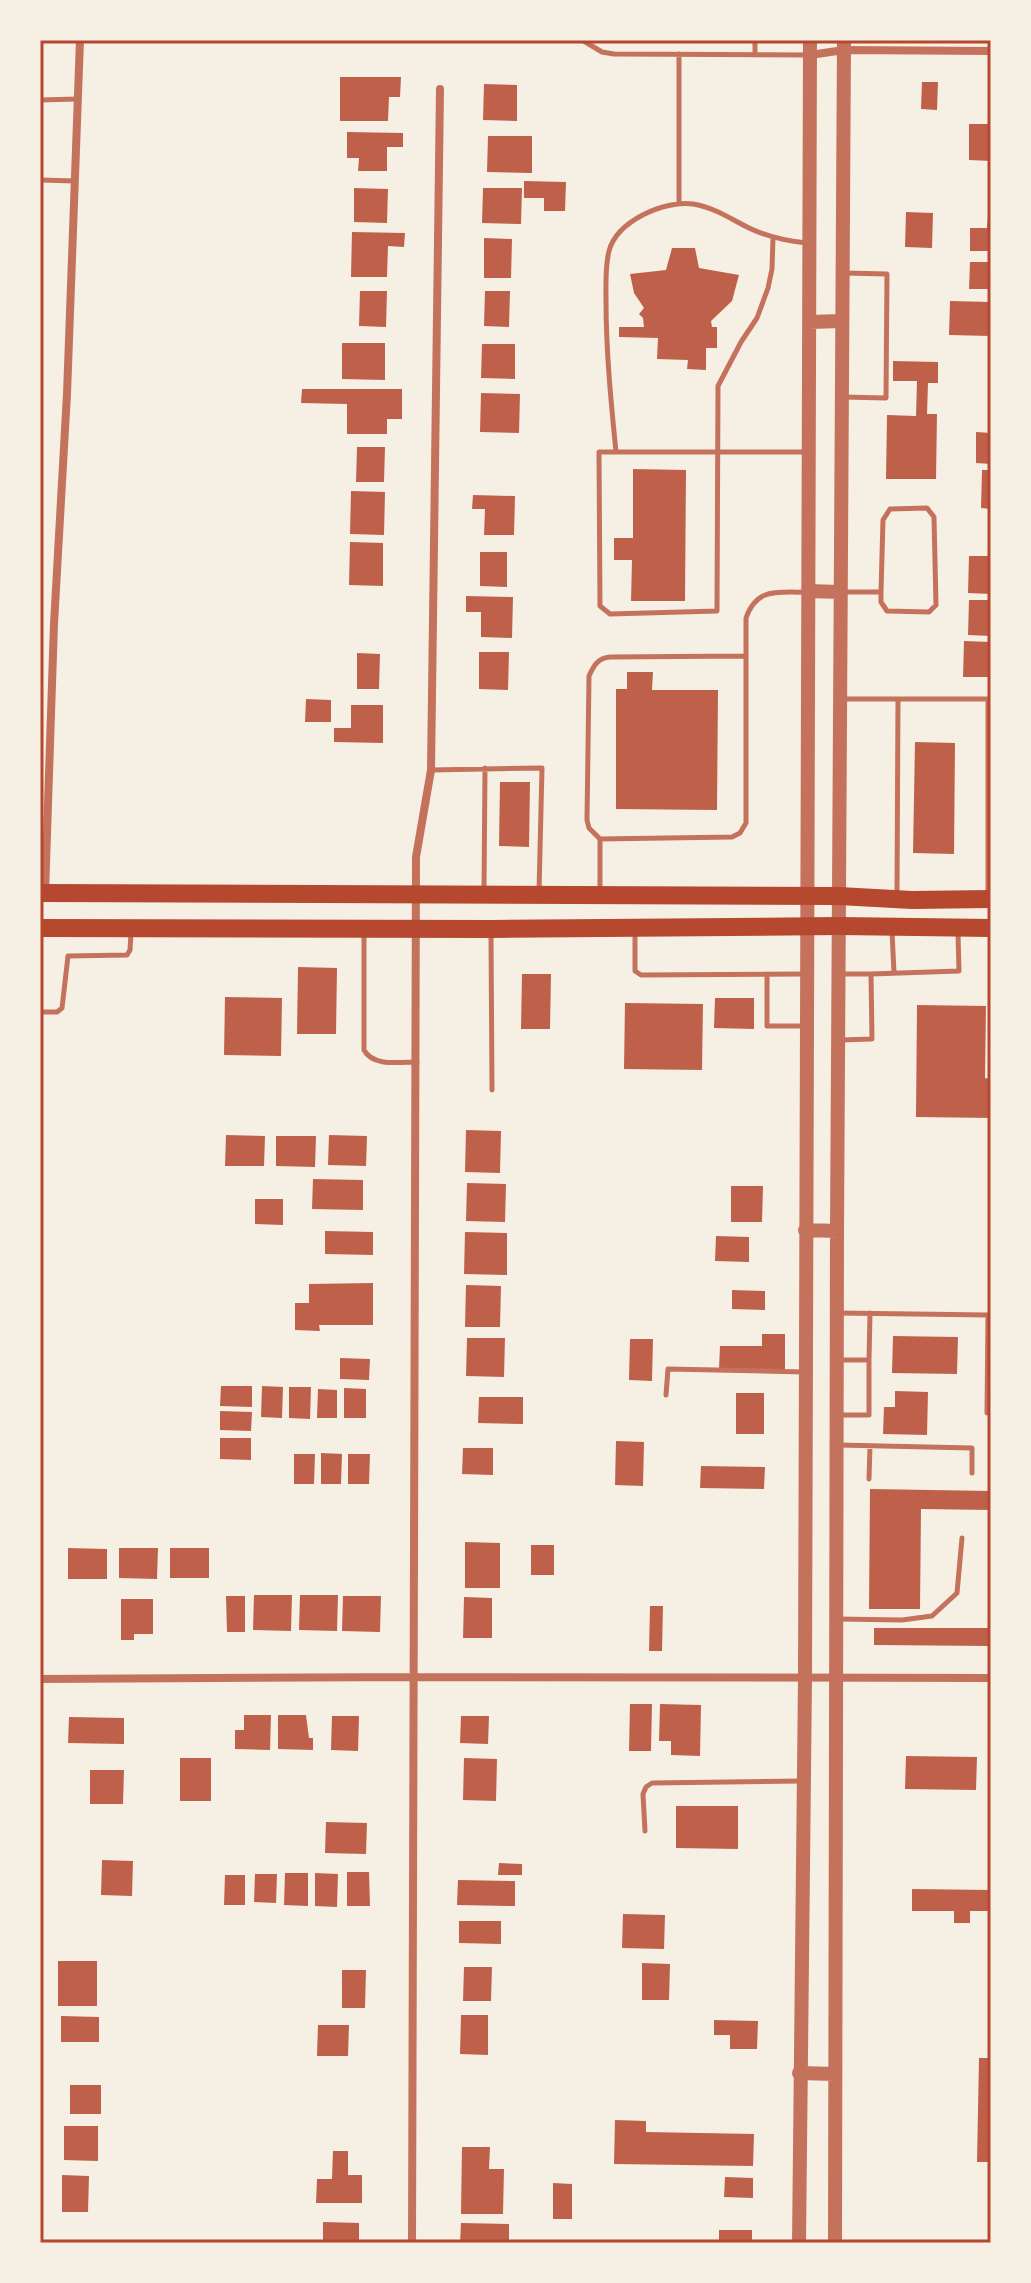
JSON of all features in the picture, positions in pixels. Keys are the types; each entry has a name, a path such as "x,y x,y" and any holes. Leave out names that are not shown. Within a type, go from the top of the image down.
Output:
{"main road":[{"path":"42,896 600,895 989,899"},
{"path":"40,928 991,928"}],"street":[{"path":"42,896 67,394 80,40"},
{"path":"835,2243 844,45"},
{"path":"799,2243 805,1677 810,47 844,45 991,51"},
{"path":"412,2243 416,857 431,770 440,89"},
{"path":"809,322 842,321"},
{"path":"808,591 840,592"},
{"path":"805,1230 837,1231"},
{"path":"40,1679 991,1678"},
{"path":"799,2073 835,2074"}],"lane":[{"path":"755,40 755,55"},
{"path":"585,41 602,52 614,54 755,55 810,47"},
{"path":"679,54 679,203"},
{"path":"40,100 78,99"},
{"path":"40,180 75,181"},
{"path":"616,452 606,312 609,249 618,234 635,220 662,206 679,203 696,204 719,212 750,229 782,241 809,243"},
{"path":"773,238 772,269 757,318 718,386 719,452 717,611 610,614 600,606 599,452 616,452 719,452 808,452"},
{"path":"841,397 886,398 887,274 842,273"},
{"path":"927,508 934,517 936,605 929,612 887,611 881,602 881,592 883,520 890,509 927,508"},
{"path":"600,839 732,837 740,833 746,823 746,618 757,599 777,593 808,591"},
{"path":"840,592 881,592"},
{"path":"600,895 600,839 589,828 587,820 589,676 594,665 610,657 745,656"},
{"path":"840,699 990,699 989,899"},
{"path":"897,899 898,699"},
{"path":"484,895 485,768"},
{"path":"431,770 542,768 539,895"},
{"path":"892,926 894,973"},
{"path":"636,927 635,971 641,975 806,974"},
{"path":"839,974 959,971 958,927"},
{"path":"40,1012 57,1012 62,1008 68,956 127,955 131,928"},
{"path":"364,929 364,1050 368,1057 379,1061 417,1062"},
{"path":"491,929 492,1090"},
{"path":"767,974 767,1026 806,1026"},
{"path":"839,1041 872,1039 871,974"},
{"path":"837,1313 988,1315 987,1413"},
{"path":"837,1415 869,1415 870,1313"},
{"path":"837,1360 869,1360"},
{"path":"666,1395 668,1369 805,1372"},
{"path":"837,1445 972,1448 972,1473"},
{"path":"869,1479 870,1446"},
{"path":"837,1619 902,1620 932,1616 957,1593 962,1538"},
{"path":"645,1831 643,1794 652,1783 803,1781"}],"building":[{"path":"340,77 401,77 400,97 389,97 388,121 340,121"},
{"path":"922,82 938,82 937,110 921,109"},
{"path":"484,84 517,85 517,121 483,120"},
{"path":"969,124 991,124 991,161 969,160"},
{"path":"347,132 403,133 403,147 387,147 387,171 358,171 359,158 347,158"},
{"path":"488,136 532,136 532,173 487,172"},
{"path":"524,181 566,182 565,211 544,211 544,198 524,198"},
{"path":"354,188 388,189 387,223 354,222"},
{"path":"483,188 522,188 521,224 482,223"},
{"path":"906,212 933,213 932,248 905,247"},
{"path":"988,217 991,217 991,251 970,251 970,228 987,228"},
{"path":"352,232 405,233 404,247 388,246 387,277 351,277"},
{"path":"484,238 512,239 511,278 484,278"},
{"path":"672,248 695,248 699,268 739,275 732,301 711,321 712,327 717,327 717,348 706,348 706,370 687,369 688,360 657,359 658,338 619,337 619,327 644,327 639,314 644,308 634,293 630,274 666,270"},
{"path":"970,262 991,262 991,289 969,289"},
{"path":"360,291 387,291 386,327 359,326"},
{"path":"485,291 510,291 509,327 484,326"},
{"path":"950,301 991,302 991,336 949,335"},
{"path":"342,343 385,343 385,380 342,379"},
{"path":"482,344 515,344 515,379 481,378"},
{"path":"893,361 938,362 938,383 928,383 927,414 937,414 936,479 886,479 887,415 916,416 917,381 893,381"},
{"path":"302,389 402,389 402,419 387,419 387,434 347,434 347,404 301,403"},
{"path":"481,393 520,394 519,433 480,432"},
{"path":"976,432 991,433 991,464 976,463"},
{"path":"357,447 385,447 384,482 356,482"},
{"path":"633,469 686,470 685,601 631,601 632,560 614,560 614,538 633,538"},
{"path":"982,470 991,470 991,509 981,508"},
{"path":"351,491 385,492 384,535 350,534"},
{"path":"473,495 515,496 514,535 484,535 485,509 472,509"},
{"path":"350,542 383,543 383,586 349,585"},
{"path":"480,552 507,552 507,587 480,586"},
{"path":"969,556 991,556 991,594 968,593"},
{"path":"466,596 513,597 512,638 481,637 481,612 466,612"},
{"path":"969,600 991,600 991,636 968,635"},
{"path":"964,641 991,642 991,677 963,677"},
{"path":"479,652 509,652 508,690 479,689"},
{"path":"357,653 380,654 379,689 357,689"},
{"path":"627,672 653,672 652,690 718,690 717,810 616,809 616,689 627,689"},
{"path":"306,699 331,700 331,722 305,722"},
{"path":"351,705 383,705 383,743 334,742 334,728 351,728"},
{"path":"915,742 955,743 954,854 913,853"},
{"path":"500,782 530,782 529,847 499,846"},
{"path":"298,967 337,968 336,1034 297,1034"},
{"path":"522,974 551,974 550,1029 521,1029"},
{"path":"225,997 282,998 281,1056 224,1055"},
{"path":"715,998 754,998 754,1029 714,1028"},
{"path":"625,1003 703,1004 702,1070 624,1069"},
{"path":"917,1005 986,1006 985,1078 991,1079 991,1118 916,1117"},
{"path":"466,1130 501,1131 500,1173 465,1172"},
{"path":"226,1135 265,1136 264,1166 225,1166"},
{"path":"329,1135 367,1136 366,1166 328,1165"},
{"path":"276,1136 316,1136 315,1167 276,1166"},
{"path":"313,1179 363,1180 363,1210 312,1209"},
{"path":"467,1183 506,1184 505,1222 466,1221"},
{"path":"731,1186 763,1186 762,1222 731,1222"},
{"path":"255,1199 283,1199 283,1225 255,1224"},
{"path":"325,1231 373,1232 373,1255 325,1254"},
{"path":"465,1232 507,1233 507,1275 464,1274"},
{"path":"716,1236 749,1237 749,1262 715,1261"},
{"path":"373,1283 373,1325 319,1325 320,1331 295,1330 295,1303 309,1303 309,1284"},
{"path":"466,1285 501,1286 500,1327 465,1327"},
{"path":"732,1290 765,1291 765,1310 732,1309"},
{"path":"762,1334 785,1334 785,1369 719,1369 720,1346 762,1346"},
{"path":"893,1336 958,1337 957,1374 892,1373"},
{"path":"467,1338 505,1338 504,1377 466,1376"},
{"path":"630,1339 653,1339 652,1381 629,1380"},
{"path":"340,1358 370,1359 369,1380 340,1379"},
{"path":"221,1386 252,1386 252,1407 220,1406"},
{"path":"262,1386 283,1387 282,1418 261,1417"},
{"path":"289,1387 311,1387 310,1419 289,1418"},
{"path":"344,1388 366,1389 366,1418 344,1418"},
{"path":"318,1389 337,1390 337,1418 317,1418"},
{"path":"895,1391 928,1392 927,1435 883,1434 884,1407 895,1407"},
{"path":"736,1393 764,1393 764,1434 736,1434"},
{"path":"479,1397 523,1397 523,1424 478,1423"},
{"path":"220,1411 252,1412 251,1431 220,1430"},
{"path":"220,1438 251,1438 251,1460 220,1459"},
{"path":"616,1441 644,1442 643,1486 615,1485"},
{"path":"463,1448 493,1448 493,1475 462,1474"},
{"path":"321,1453 342,1454 341,1484 321,1484"},
{"path":"294,1454 315,1454 314,1484 294,1484"},
{"path":"348,1454 370,1454 369,1484 348,1484"},
{"path":"701,1466 765,1467 764,1489 700,1488"},
{"path":"870,1489 991,1491 991,1510 921,1509 920,1609 869,1609"},
{"path":"465,1542 500,1543 500,1588 465,1588"},
{"path":"531,1545 554,1545 554,1575 531,1575"},
{"path":"68,1548 107,1549 107,1579 68,1579"},
{"path":"119,1548 158,1548 157,1579 119,1578"},
{"path":"170,1548 209,1548 209,1578 170,1578"},
{"path":"254,1595 292,1595 291,1631 253,1630"},
{"path":"300,1595 338,1595 337,1631 299,1630"},
{"path":"226,1596 245,1596 245,1632 227,1632"},
{"path":"343,1596 381,1596 380,1632 342,1631"},
{"path":"464,1597 492,1598 492,1638 463,1638"},
{"path":"121,1599 153,1599 153,1634 134,1634 134,1640 121,1640"},
{"path":"650,1606 663,1606 662,1651 649,1651"},
{"path":"874,1628 991,1628 991,1646 874,1645"},
{"path":"630,1704 652,1704 651,1751 629,1751"},
{"path":"660,1704 701,1705 700,1756 671,1755 671,1741 659,1741"},
{"path":"244,1715 271,1715 270,1750 235,1749 235,1730 244,1730"},
{"path":"278,1715 306,1715 313,1750 278,1749"},
{"path":"332,1716 359,1716 358,1751 331,1750"},
{"path":"461,1716 489,1716 488,1744 460,1743"},
{"path":"69,1717 124,1718 124,1744 68,1743"},
{"path":"906,1756 977,1757 976,1790 905,1789"},
{"path":"180,1758 211,1758 211,1801 180,1801"},
{"path":"464,1758 497,1759 496,1801 463,1800"},
{"path":"90,1770 124,1770 123,1804 90,1804"},
{"path":"676,1806 738,1806 738,1849 676,1848"},
{"path":"326,1822 367,1823 366,1854 325,1853"},
{"path":"102,1860 133,1861 132,1896 101,1895"},
{"path":"499,1863 522,1864 522,1875 498,1875"},
{"path":"347,1872 369,1872 370,1906 347,1906"},
{"path":"285,1873 308,1873 308,1906 284,1905"},
{"path":"315,1873 338,1874 337,1907 315,1906"},
{"path":"255,1874 277,1874 276,1903 254,1902"},
{"path":"225,1875 245,1875 245,1905 224,1905"},
{"path":"458,1880 515,1881 515,1906 457,1905"},
{"path":"912,1889 991,1890 991,1911 970,1911 970,1923 954,1923 954,1911 912,1911"},
{"path":"623,1914 665,1915 664,1949 622,1948"},
{"path":"459,1921 501,1921 501,1944 459,1943"},
{"path":"58,1961 97,1961 97,2006 58,2006"},
{"path":"642,1963 670,1964 669,2000 642,2000"},
{"path":"464,1967 492,1967 491,2001 463,2001"},
{"path":"342,1970 366,1970 365,2008 342,2008"},
{"path":"461,2015 488,2015 488,2055 460,2054"},
{"path":"61,2016 99,2017 99,2042 61,2042"},
{"path":"714,2020 758,2021 757,2049 730,2049 730,2035 714,2035"},
{"path":"318,2025 349,2025 348,2056 317,2056"},
{"path":"979,2058 991,2058 991,2162 977,2162"},
{"path":"70,2085 101,2085 101,2114 70,2114"},
{"path":"615,2120 646,2121 646,2132 754,2134 753,2166 614,2164"},
{"path":"64,2126 98,2126 98,2161 64,2160"},
{"path":"462,2147 490,2147 489,2169 504,2169 503,2214 461,2214"},
{"path":"333,2151 348,2151 348,2175 362,2175 362,2203 316,2203 317,2179 332,2179"},
{"path":"62,2175 89,2176 88,2212 62,2212"},
{"path":"725,2177 753,2178 753,2198 724,2197"},
{"path":"553,2183 572,2184 572,2219 553,2219"},
{"path":"323,2222 359,2223 359,2243 323,2243"},
{"path":"461,2223 509,2224 509,2243 460,2243"},
{"path":"719,2230 752,2230 752,2243 719,2243"}]}
